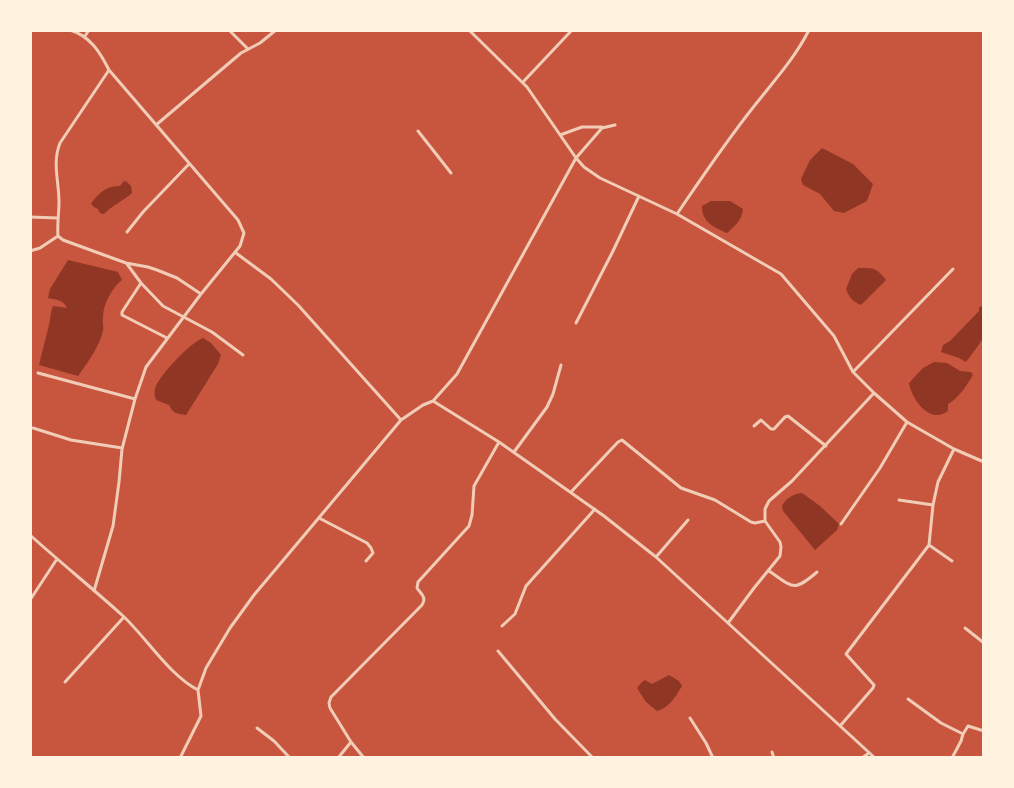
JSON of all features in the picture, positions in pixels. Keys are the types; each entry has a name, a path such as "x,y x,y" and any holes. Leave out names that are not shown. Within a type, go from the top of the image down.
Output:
{"street":[{"path":"70,30 85,36 101,54 109,70 238,220 244,233 236,253 201,294 146,367 122,448 113,526 94,591"},
{"path":"85,36 90,30"},
{"path":"229,30 248,49"},
{"path":"156,125 241,53 260,43 276,30"},
{"path":"469,30 523,82 576,158 585,167 600,178 677,214 781,274 834,336 853,372 874,393 907,422 954,449 984,462"},
{"path":"523,82 572,30"},
{"path":"677,214 731,137 780,75 809,30"},
{"path":"58,236 59,200 55,163 58,149 109,70"},
{"path":"560,135 582,127 602,128 615,125"},
{"path":"180,758 201,716 198,690 206,668 230,628 254,595 401,420 433,401 457,374 576,158 602,128"},
{"path":"418,132 451,173"},
{"path":"127,232 189,164"},
{"path":"576,323 639,196"},
{"path":"30,217 58,218"},
{"path":"30,251 40,248 58,236"},
{"path":"58,236 72,244 177,278 201,294"},
{"path":"236,253 271,279 298,305 401,420"},
{"path":"126,263 163,306 212,332 243,355"},
{"path":"853,372 953,269"},
{"path":"141,283 122,315 168,338"},
{"path":"514,452 547,407 561,365"},
{"path":"38,373 135,399"},
{"path":"728,623 780,555 780,542 765,521 765,509 770,501 826,446 874,393"},
{"path":"433,401 500,442 595,509 656,557 875,758"},
{"path":"754,426 761,420 774,429 784,417 788,416 826,446"},
{"path":"841,524 880,468 907,422"},
{"path":"33,428 71,440 122,448"},
{"path":"571,492 622,440 681,488 715,500 751,522 765,521"},
{"path":"364,758 330,708 329,700 422,605 424,600 417,588 418,582 469,526 474,486 500,442"},
{"path":"840,726 874,685 846,654 929,545 938,482 954,449"},
{"path":"899,500 933,505"},
{"path":"502,626 515,614 526,586 595,509"},
{"path":"319,518 367,543 372,553 366,561"},
{"path":"656,557 688,520"},
{"path":"30,535 124,617 161,658 189,685 198,690"},
{"path":"929,545 952,561"},
{"path":"30,600 57,559"},
{"path":"769,571 789,584 797,586 817,572"},
{"path":"65,682 124,617"},
{"path":"965,628 984,643"},
{"path":"498,651 555,719 593,758"},
{"path":"908,699 941,723 963,734"},
{"path":"690,718 713,758"},
{"path":"952,758 968,726 984,731"},
{"path":"257,728 274,741 290,758"},
{"path":"338,758 351,742"},
{"path":"772,752 774,758"},
{"path":"862,758 869,753"}],"shaded area":[{"path":"822,148 853,164 873,184 867,201 844,213 834,211 820,194 803,185 801,179 810,160"},
{"path":"124,181 131,186 132,193 104,214 91,204 103,191 120,186"},
{"path":"711,201 730,201 743,209 740,220 727,233 710,224 704,217 702,206"},
{"path":"68,260 118,272 122,280 106,302 101,337 78,376 39,365 53,306 67,308 61,301 48,298 50,289"},
{"path":"858,268 874,269 886,280 861,305 852,299 846,289 852,274"},
{"path":"983,306 984,337 966,362 941,352 943,345 950,341 979,311 979,307"},
{"path":"203,338 211,343 221,355 218,364 186,415 178,414 169,405 156,400 155,388 177,359"},
{"path":"934,362 947,363 960,371 971,372 973,375 959,395 948,404 948,411 941,415 929,413 923,409 914,397 909,383 923,368"},
{"path":"802,493 839,524 837,530 815,550 783,511 782,506 788,499"},
{"path":"669,675 679,681 682,686 669,704 657,711 646,702 637,688 645,680 652,684"}]}
